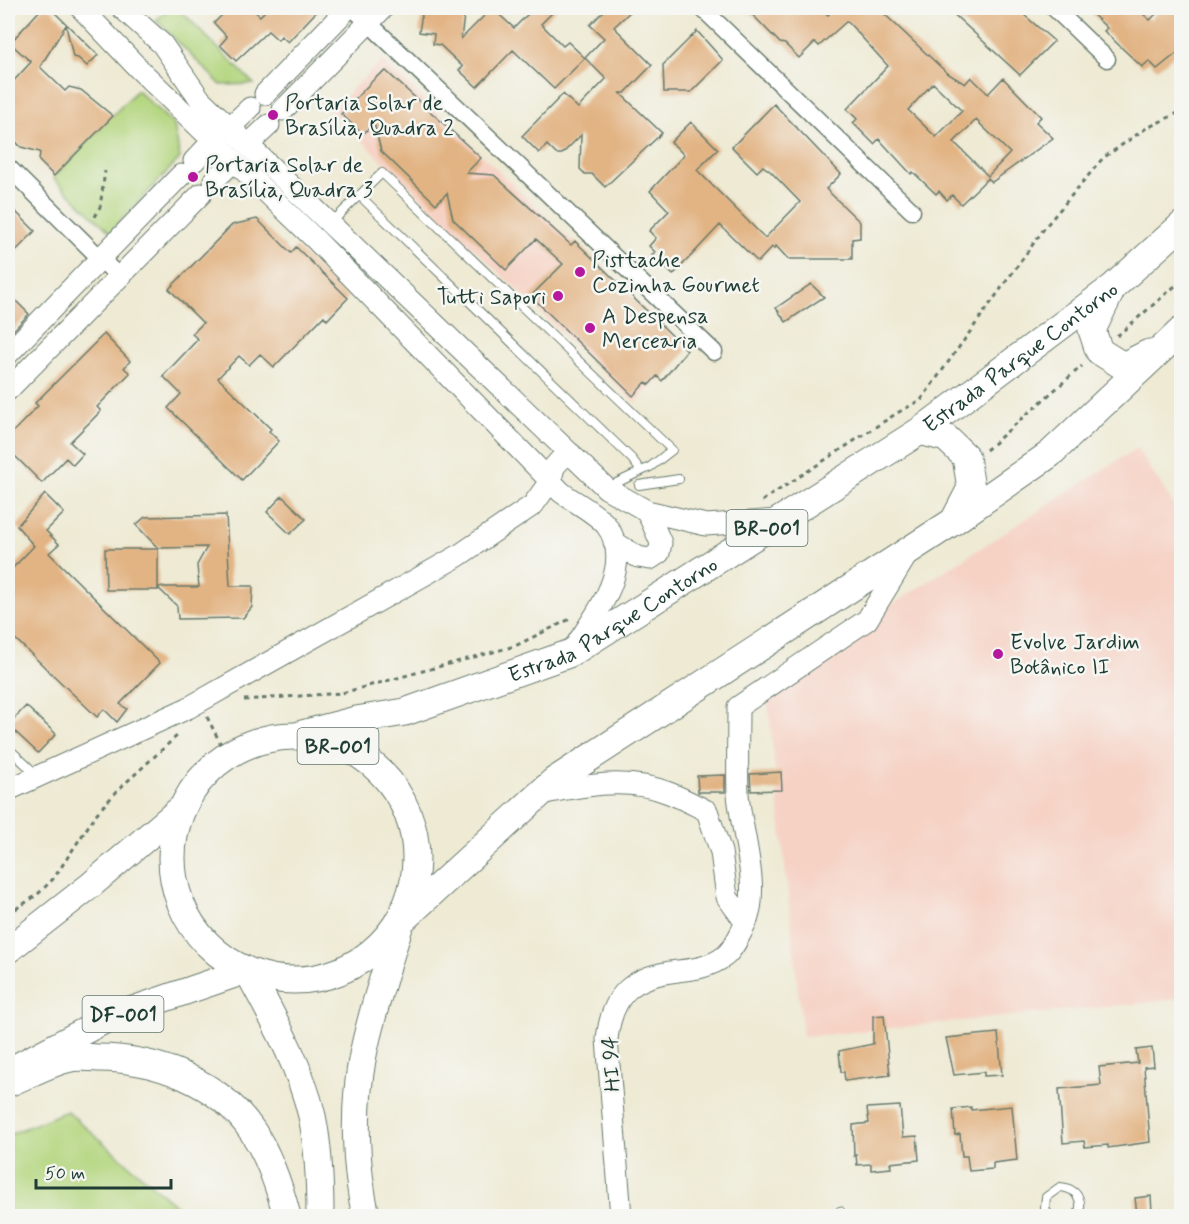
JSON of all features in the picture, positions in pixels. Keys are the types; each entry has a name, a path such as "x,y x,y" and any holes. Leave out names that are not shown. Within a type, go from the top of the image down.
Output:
{"highway":[{"name":"Estrada Parque Contorno","path":"302,734 356,720 405,712 571,653 920,431 1113,287 1182,225"},
{"path":"1113,287 1092,330 1099,351 1123,366 1175,336"},
{"name":"BR-001","path":"366,1216 361,1195 356,1126 362,1061 400,924 419,860 404,799 362,753 302,734 262,738 226,754 199,778 179,810 170,857 179,904 205,944 247,972 304,982 358,965 400,924 539,794 954,521 1050,454 1175,336"},
{"path":"920,431 946,438 966,457 971,488 954,521"},
{"name":"BR-001","path":"247,972 286,1043 312,1115 320,1173 320,1216"},
{"path":"8,1083 71,1058 126,1058 164,1067 198,1084 230,1107 253,1132 276,1181 287,1216"}],"main road":[{"path":"8,950 91,885 179,810"},
{"name":"DF-001","path":"8,1072 111,1017 247,972"}],"street":[{"path":"122,8 162,44 200,99 606,488 706,525 779,520"},
{"path":"230,127 350,8 714,352"},
{"path":"249,144 382,8"},
{"path":"702,8 912,211"},
{"path":"1054,8 1107,59"},
{"path":"83,9 139,69 316,240 561,492 605,525 614,542 617,558 613,582 571,653"},
{"path":"139,69 144,56 162,44"},
{"path":"264,94 282,111"},
{"path":"8,354 213,141"},
{"path":"8,390 234,161"},
{"path":"8,168 119,277"},
{"path":"181,175 201,194"},
{"path":"8,790 188,708 458,556 533,505 551,480 554,467 561,459 571,454"},
{"path":"614,542 638,557 650,559 659,553 662,543 639,499"},
{"path":"746,924 752,898 738,794 738,706 867,620 912,548"},
{"path":"539,794 587,785 638,785 668,792 707,812 721,852 727,897 746,924"},
{"name":"HI 94","path":"621,1216 607,1039 609,1018 619,997 634,983 664,972 712,964 727,955 746,924"}],"lane":[{"path":"316,240 382,173 672,450 650,467 606,488"},
{"path":"359,195 632,459 640,471"},
{"path":"639,499 650,467"},
{"path":"639,499 679,479"},
{"path":"8,748 38,776"},
{"path":"1049,1216 1045,1208 1046,1197 1060,1187 1073,1190 1077,1194 1081,1206 1077,1216"}],"path":[{"path":"921,400 1046,226 1103,159 1145,129 1182,111"},
{"path":"95,217 100,207 105,171"},
{"path":"757,505 921,400 931,398"},
{"path":"980,452 990,458"},
{"path":"236,703 246,699 342,693 481,657 515,646 602,603"},
{"path":"197,722 216,711"},
{"path":"206,715 226,754"},
{"path":"8,914 37,895 54,878 97,813 169,742 188,729"}],"shaded area":[{"path":"382,60 686,350 635,403 331,111"},
{"path":"1137,448 1181,516 1181,999 803,1037 766,685"}],"green space":[{"path":"170,8 178,8 254,84 221,85 156,20"},
{"path":"137,90 174,125 180,158 110,232 53,178"},
{"path":"67,1111 188,1216 8,1216 8,1135"}],"building":[{"path":"42,8 50,8 98,55 87,66 78,58 73,57 66,25 40,67 65,91 69,87 81,90 113,116 54,176 39,161 40,152 21,147 8,134 8,87 31,62 10,43"},
{"path":"229,8 251,8 260,16 268,8 320,8 288,42 281,36 278,40 268,31 236,61 220,45 227,37 214,23"},
{"path":"423,8 465,8 461,39 492,8 514,28 534,8 557,8 541,24 563,46 568,42 585,58 554,89 513,50 477,87 459,70 463,67 440,45 433,44 434,34 419,32"},
{"path":"607,8 634,8 614,27 652,65 625,93 620,93 662,133 605,187 592,174 585,174 580,169 581,135 562,154 556,154 547,145 539,153 522,136 563,94 578,108 606,79 585,58 604,38 590,25"},
{"path":"746,8 820,8 828,15 831,12 827,8 878,8 947,73 965,84 971,77 988,94 1003,78 1041,117 1036,122 1053,138 992,182 988,178 961,204 952,195 947,200 939,191 936,194 913,172 911,174 879,139 874,144 853,123 857,119 847,109 888,66 847,21 819,46 815,42 799,58 785,44 780,43","holes":["933,83 962,111 936,137 908,110","976,120 1010,153 988,176 954,142"]},
{"path":"947,8 1016,8 1054,41 1020,75"},
{"path":"1086,8 1136,8 1150,20 1162,8 1182,8 1182,49 1157,69 1149,61 1142,67 1104,31 1107,28"},
{"path":"697,31 723,60 691,92 664,92 663,65"},
{"path":"386,71 481,158 466,173 494,175 571,245 575,241 687,350 662,381 657,376 649,385 646,382 633,396 531,296 563,264 536,239 506,270 453,219 447,193 436,204 381,151 374,123 363,134 341,114 376,77"},
{"path":"774,104 841,174 826,189 860,222 860,238 852,239 852,259 788,259 776,246 774,249 772,247 758,262 720,225 673,275 652,255 655,252 649,246 656,238 649,231 669,211 650,191 684,155 671,142 691,122 718,149 697,170 765,238 800,202 771,172 763,166 757,172 732,147"},
{"path":"8,204 35,231 8,259"},
{"path":"257,219 291,253 296,247 348,298 327,320 324,316 274,367 260,354 249,365 239,356 218,378 271,429 269,431 279,441 242,480 168,408 181,394 163,376 198,339 192,334 203,323 169,289 232,225"},
{"path":"811,284 824,297 786,322 776,308"},
{"path":"8,293 29,314 8,336"},
{"path":"104,334 130,361 124,368 130,373 97,407 101,411 70,442 83,454 73,465 66,458 42,483 8,449 8,437 38,406 35,403"},
{"path":"45,494 64,513 46,531 59,544 49,553 160,663 120,704 127,709 117,722 104,709 97,717 8,632 8,573 34,546 17,526"},
{"path":"282,496 306,519 290,534 267,512"},
{"path":"226,515 230,586 253,586 252,607 243,618 178,619 177,606 158,588 158,590 106,590 105,549 158,549 158,587 199,587 197,565 207,547 158,548 136,525 145,517"},
{"path":"26,706 56,734 38,753 8,725"},
{"path":"781,772 782,790 751,791 750,774"},
{"path":"725,775 725,792 698,792 697,776"},
{"path":"884,1015 890,1075 845,1081 844,1072 841,1072 839,1051 873,1044 873,1016"},
{"path":"998,1033 1002,1075 984,1076 984,1072 954,1075 946,1038"},
{"path":"1152,1048 1154,1066 1144,1067 1150,1142 1108,1148 1108,1145 1085,1147 1084,1141 1063,1143 1059,1089 1101,1085 1099,1067 1138,1063 1136,1050"},
{"path":"900,1106 903,1137 917,1136 919,1160 890,1163 891,1168 871,1170 871,1164 857,1165 856,1155 854,1156 853,1125 869,1123 867,1108"},
{"path":"1012,1106 1017,1160 993,1163 993,1169 969,1171 967,1156 962,1156 960,1134 955,1135 953,1109 971,1107 971,1110"},
{"path":"1151,1196 1152,1212 1137,1214 1135,1198"}],"place":[{"name":"Portaria Solar de Brasília, Quadra 2","path":"273,115"},
{"name":"Portaria Solar de Brasília, Quadra 3","path":"193,177"},
{"name":"Pisttache Cozinha Gourmet","path":"580,272"},
{"name":"Tutti Sapori","path":"558,296"},
{"name":"A Despensa Mercearia","path":"590,328"},
{"name":"Evolve Jardim Botânico II","path":"998,654"}]}
